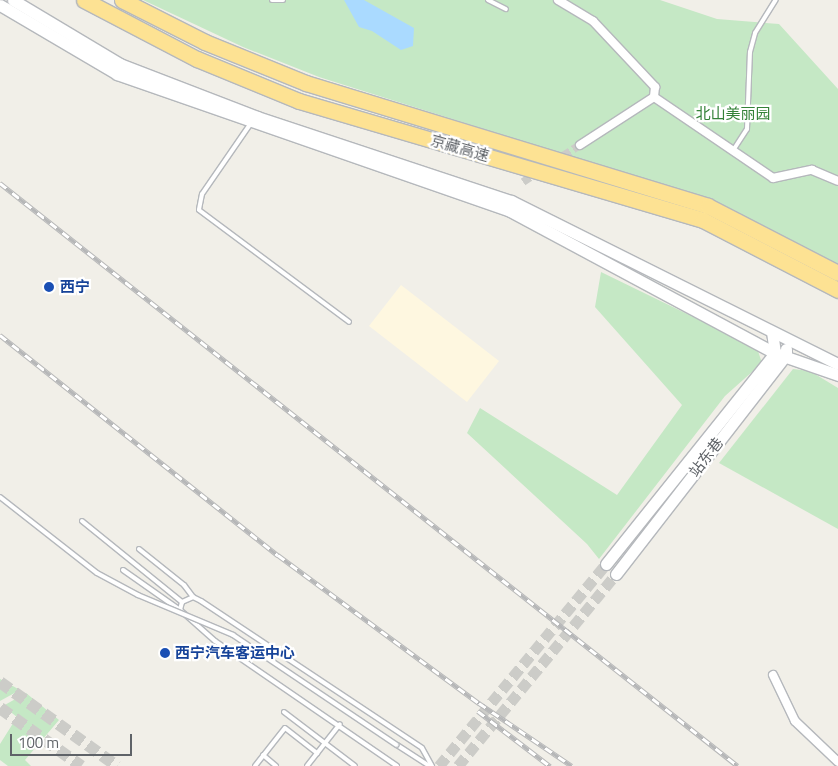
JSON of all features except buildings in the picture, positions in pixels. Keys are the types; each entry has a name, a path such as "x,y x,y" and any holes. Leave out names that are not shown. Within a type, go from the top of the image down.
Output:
{"highway":[{"name":"京藏高速","path":"84,0 198,59 299,101 703,220 838,290"},
{"name":"京藏高速","path":"122,0 205,42 306,83 708,206 838,274"}],"main road":[{"path":"13,0 120,64 257,116 512,201 838,364"},
{"path":"0,5 117,74 251,123 510,211 781,354 838,375"},
{"path":"772,332 781,354"},
{"path":"781,354 785,337"},
{"name":"站东巷","path":"606,564 781,354"},
{"name":"站东巷","path":"616,574 781,354"}],"street":[{"path":"558,0 593,21 655,87 654,97"},
{"path":"580,145 654,97"},
{"path":"654,97 696,128 734,149 772,178 812,170 838,181"},
{"path":"773,675 795,720 838,762"}],"lane":[{"path":"272,0 283,0"},
{"path":"488,0 506,9"},
{"path":"734,149 747,129 750,52 755,33 776,0"},
{"path":"251,123 202,194 199,210 349,322"},
{"path":"0,497 97,573 138,595 233,635 430,766"},
{"path":"82,521 182,602"},
{"path":"139,549 184,585 193,596 422,748 430,766"},
{"path":"123,570 180,610 216,641 340,724 397,766"},
{"path":"180,610 182,602 193,596"},
{"path":"284,712 355,766"},
{"path":"306,766 340,724"},
{"path":"255,766 285,728 317,753"},
{"path":"263,755 276,766"}],"shaded area":[{"path":"401,285 499,361 467,402 369,326"}],"green space":[{"name":"北山美丽园","path":"143,0 660,0 717,19 779,24 838,89 838,268 566,155 319,77 243,47"},
{"path":"601,272 757,348 762,363 725,396 599,559 587,544 467,433 480,408 617,495 682,405 595,307"},
{"path":"793,369 810,371 838,388 838,529 719,463"},
{"path":"0,679 20,690 0,701"},
{"path":"26,693 59,720 25,760 31,766 8,766 0,760 0,744 17,717 3,706"}],"water":[{"path":"344,0 364,0 414,28 413,46 401,50 372,31 359,27"}],"tunnel":[{"path":"523,182 580,145"},
{"path":"439,766 606,564"},
{"path":"458,766 616,574"},
{"path":"0,682 117,766"},
{"path":"0,708 81,766"}],"railway":[{"path":"0,183 738,766"},
{"path":"0,335 278,555 479,703 572,766"},
{"path":"478,711 550,766"}],"place":[{"name":"西宁","path":"49,287"},
{"name":"西宁汽车客运中心","path":"165,653"}]}
